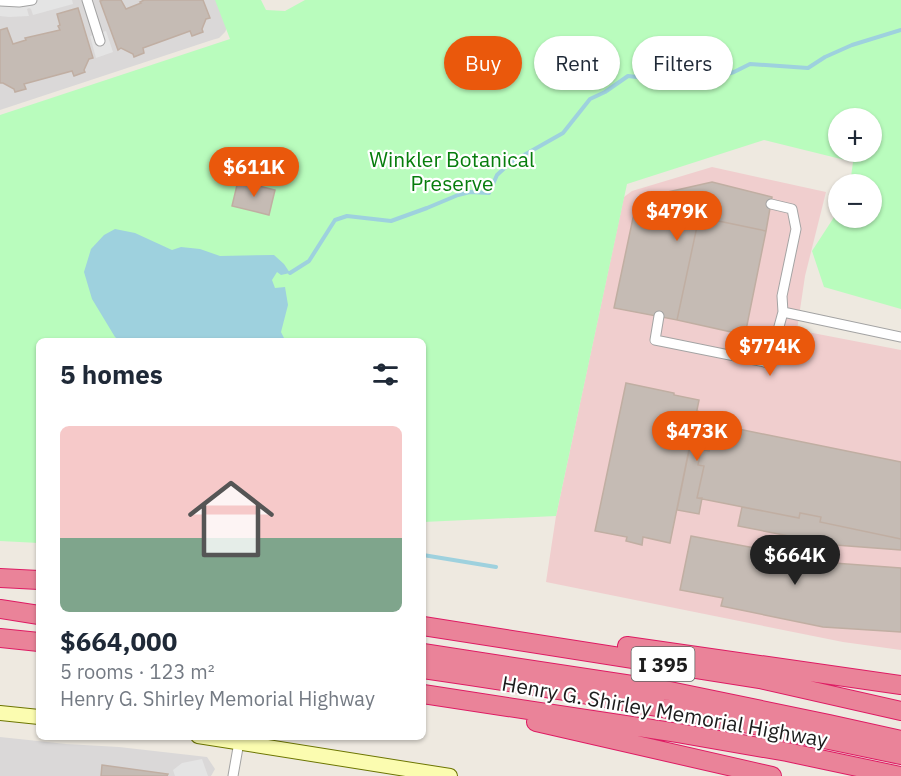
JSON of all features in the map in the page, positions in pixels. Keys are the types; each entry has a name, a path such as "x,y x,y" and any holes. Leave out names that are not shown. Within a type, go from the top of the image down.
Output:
{"highway":[{"path":"0,578 36,580"},
{"path":"0,604 36,608"},
{"path":"0,609 36,615"},
{"path":"426,624 630,646 901,685"},
{"name":"Henry G. Shirley Memorial Highway","path":"426,624 760,679 901,711"},
{"path":"0,638 36,642"},
{"path":"426,653 664,690 901,740"},
{"path":"426,669 616,699 901,755"},
{"name":"Henry G. Shirley Memorial Highway","path":"426,696 689,735 787,752 900,776"},
{"path":"426,697 772,776"}],"main road":[{"path":"0,713 36,717"},
{"path":"225,740 450,776"}],"street":[{"path":"0,1 32,0"},
{"path":"87,0 100,41"},
{"path":"659,316 655,340 769,363 783,312 782,296 796,229 792,209 771,204"},
{"path":"783,312 901,337"},
{"path":"233,776 239,742"}],"shaded area":[{"path":"0,0 222,0 229,24 219,38 0,110"},
{"path":"0,0 72,0 73,4 33,15 29,8 27,9 29,16 9,17 0,16"},
{"path":"106,31 113,52 96,58 90,36"},
{"path":"712,167 826,192 805,276 797,330 901,350 901,650 843,642 546,582 556,516 624,197 632,191"},
{"path":"0,737 207,757 215,769 211,776 0,776"},
{"path":"202,759 208,776 175,776 173,770 182,763"}],"green space":[{"name":"Winkler Botanical Preserve","path":"215,0 261,0 266,10 285,11 305,0 901,0 901,309 824,287 812,251 828,226 882,228 882,174 851,174 853,162 882,162 882,108 828,108 828,156 764,140 627,184 556,516 426,522 426,338 36,338 36,543 0,541 0,115 230,39"}],"water":[{"path":"115,229 135,233 172,250 181,247 200,249 220,256 274,255 290,273 281,275 277,272 272,280 275,288 285,287 288,305 281,332 284,338 116,338 92,299 84,272 91,249 104,235"}],"building":[{"path":"121,0 126,9 144,0 203,0 210,18 206,19 203,32 192,36 190,31 143,48 144,53 134,57 133,54 121,48 118,50 100,1"},
{"path":"78,8 93,58 89,59 85,72 74,76 72,71 24,84 26,89 15,92 14,89 0,83 0,30 7,28 13,44 26,40 25,38 60,30 57,14"},
{"path":"238,181 275,190 269,215 232,206"},
{"path":"712,182 772,197 766,231 699,217 677,320 614,308 637,199"},
{"path":"699,217 766,231 745,335 677,320"},
{"path":"626,383 699,400 670,543 643,537 642,545 626,541 627,537 595,531"},
{"path":"697,411 731,423 729,427 714,424 709,451 701,449 698,465 704,466 697,498 702,498 699,514 677,510"},
{"path":"714,424 901,462 901,539 820,522 821,517 800,513 799,518 697,498 704,466 698,465 701,449 709,451"},
{"path":"742,507 799,518 800,513 821,517 820,522 901,539 901,550 835,545 738,526"},
{"path":"691,536 834,563 901,568 901,632 823,627 721,606 723,598 680,590"},
{"path":"102,765 168,774 167,776 101,776"}],"waterway":[{"path":"290,273 309,261 335,220 347,216 391,221 458,195 470,192 489,193 497,175 510,163 563,133 590,99 628,76 653,79 699,75 717,77 750,64 808,68 825,57 852,45 901,30"},
{"path":"426,555 496,567"}]}
